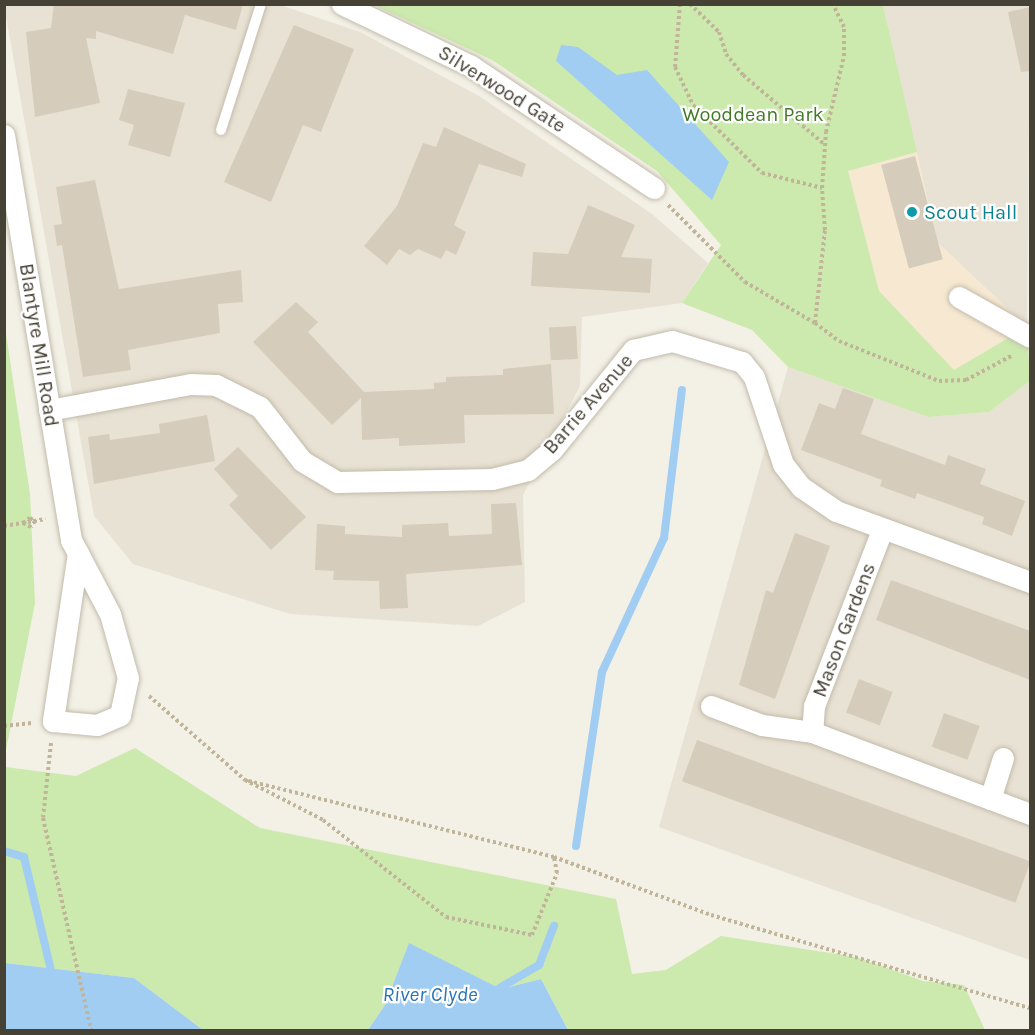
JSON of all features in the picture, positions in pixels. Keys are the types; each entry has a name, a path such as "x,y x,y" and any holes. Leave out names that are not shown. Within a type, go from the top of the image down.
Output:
{"street":[{"name":"Silverwood Gate","path":"342,4 471,66 654,188"},
{"name":"Blantyre Mill Road","path":"4,135 68,515 78,553 110,614 128,678 120,715 97,726 53,721 78,553"},
{"path":"959,297 1026,342"},
{"name":"Barrie Avenue","path":"49,411 191,384 216,385 261,407 302,461 337,482 492,479 528,470 552,450 633,350 672,341 742,362 754,378 783,464 801,487 836,511 882,530 1030,582"},
{"name":"Mason Gardens","path":"812,732 814,706 882,530"},
{"path":"711,706 762,725 812,732 1030,814"},
{"path":"990,799 1004,758"}],"lane":[{"path":"220,129 261,4"}],"path":[{"path":"680,4 675,67 693,105 762,173 822,188"},
{"path":"690,4 719,32 743,75 825,145"},
{"path":"815,323 825,230 822,188 825,145 844,57 844,27 833,4"},
{"path":"654,188 684,225 745,282 815,323 838,341 939,381 974,377 1026,342"},
{"path":"4,526 68,515"},
{"path":"128,678 244,780 323,820 446,917 532,935 557,873 554,857"},
{"path":"53,721 43,819 92,1030"},
{"path":"7,726 13,725"},
{"path":"244,780 554,857 711,915 1030,1008"}],"shaded area":[{"path":"4,5 280,5 360,32 479,96 652,214 708,263 682,303 582,317 580,386 523,495 525,602 478,626 290,614 133,564 94,516"},
{"path":"883,5 1030,5 1027,327 937,242"},
{"path":"917,152 937,242 1027,327 954,370 879,292 848,171"},
{"path":"788,367 928,417 989,412 1030,381 1030,960 659,827"}],"green space":[{"name":"Wooddean Park","path":"374,5 883,5 917,152 848,171 879,291 954,370 1027,327 1030,381 989,412 928,417 788,367 752,330 682,303 721,245 657,171 492,60"},
{"path":"4,320 30,494 35,603 5,755"},
{"path":"135,748 260,828 616,899 632,974 666,970 721,936 856,957 923,981 964,985 985,1030 568,1030 541,979 501,989 409,944 385,1005 368,1030 203,1030 134,978 5,963 5,767 76,776"}],"water":[{"path":"561,45 578,47 617,75 647,70 729,162 712,200 556,61"},
{"name":"River Clyde","path":"409,943 501,989 541,979 568,1030 368,1030 385,1005"},
{"path":"5,963 134,978 203,1030 5,1030"}],"building":[{"path":"54,4 243,4 236,30 185,15 173,54 96,31 96,39 86,38 100,103 35,117 26,32 51,28"},
{"path":"1030,7 1030,71 1021,72 1008,12"},
{"path":"294,25 354,49 321,132 303,125 271,202 224,182"},
{"path":"128,89 185,103 170,157 128,145 134,125 119,120"},
{"path":"444,127 526,164 522,177 479,164 454,225 466,232 456,255 446,250 441,259 418,249 410,255 399,249 387,265 364,246 397,206 423,143 436,147"},
{"name":"Scout Hall","path":"915,156 943,259 909,268 881,165"},
{"path":"95,180 119,289 241,270 243,302 218,304 220,333 128,350 131,370 83,377 62,245 57,246 54,225 62,224 56,187"},
{"path":"588,205 635,225 621,257 652,259 650,293 531,286 533,252 568,254"},
{"path":"296,302 318,322 308,332 364,392 434,389 434,383 446,382 446,377 503,375 503,369 551,364 554,414 464,415 465,443 399,446 399,438 362,440 361,398 332,425 253,342"},
{"path":"576,326 578,359 551,360 549,327"},
{"path":"843,388 874,399 861,434 945,465 948,455 986,469 980,484 1025,501 1012,536 982,524 984,517 917,493 915,499 880,486 882,480 801,450 819,403 835,409"},
{"path":"207,415 215,461 94,484 88,437 109,434 110,440 160,433 159,424"},
{"path":"238,447 306,517 271,550 229,505 238,496 214,469"},
{"path":"516,503 522,565 406,574 408,608 380,609 379,581 333,580 334,571 315,570 317,524 345,526 345,534 402,537 402,525 448,523 449,536 492,534 491,504"},
{"path":"795,533 830,546 775,699 739,685 766,590 773,593"},
{"path":"891,580 1030,631 1030,680 876,620"},
{"path":"859,679 893,692 880,726 846,713"},
{"path":"944,713 980,726 967,760 932,747"},
{"path":"697,740 1030,861 1016,903 682,781"}],"waterway":[{"path":"576,846 602,672 664,538 682,390"},
{"path":"4,851 24,857 53,979"},
{"path":"491,993 539,965 554,926"}],"place":[{"name":"Scout Hall","path":"912,212"}]}
